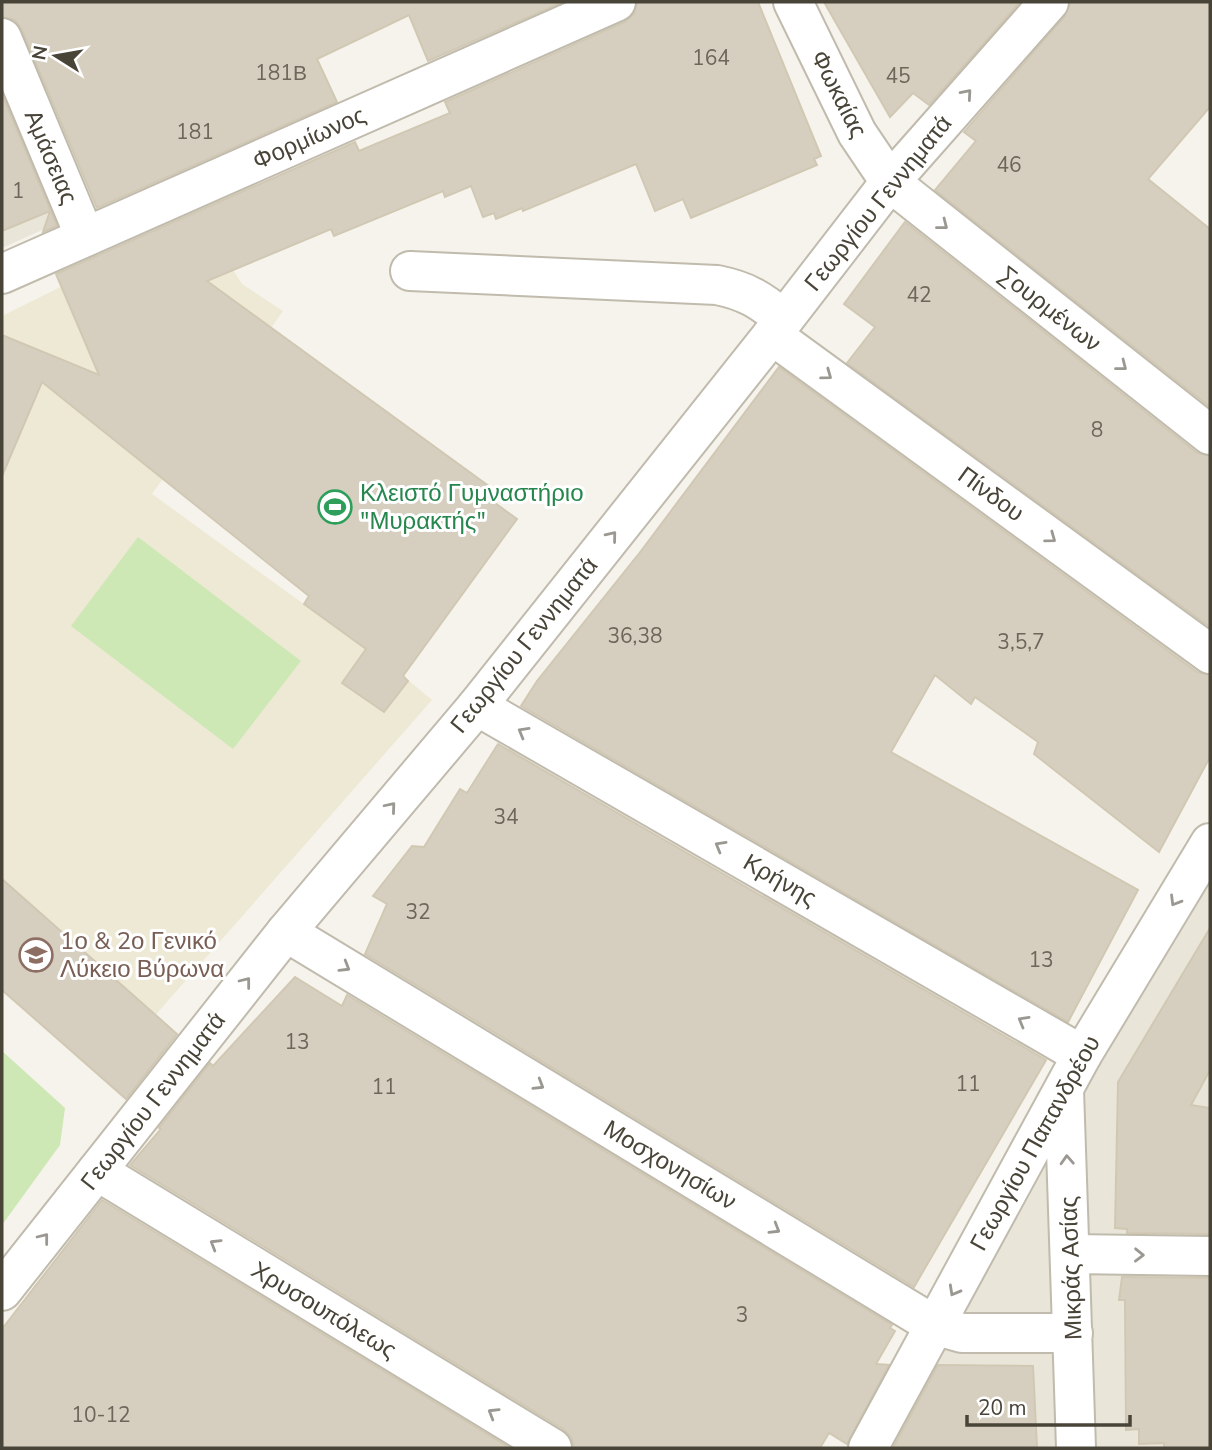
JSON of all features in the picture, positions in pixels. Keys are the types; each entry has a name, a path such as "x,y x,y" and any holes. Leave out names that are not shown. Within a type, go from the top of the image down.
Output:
{"street":[{"name":"Φορμίωνος","path":"2,274 616,2"},
{"name":"Φωκαίας","path":"793,2 857,133 890,183"},
{"name":"Γεωργίου Γεννηματά","path":"2,1291 286,932 477,706 890,183 1049,2"},
{"name":"Αμάσειας","path":"2,38 85,237"},
{"name":"Σουρμένων","path":"890,183 1210,435"},
{"name":"Πίνδου","path":"410,271 717,285 743,290 759,299 778,327 1210,654"},
{"name":"Κρήνης","path":"477,706 1082,1055"},
{"name":"Γεωργίου Παπανδρέου","path":"868,1448 1082,1055 1210,843"},
{"name":"Μοσχονησίων","path":"286,932 934,1325 962,1333 1073,1333"},
{"name":"Μικράς Ασίας","path":"1064,1088 1076,1448"},
{"name":"Χρυσουπόλεως","path":"97,1171 552,1448"},
{"path":"1071,1254 1210,1255"}],"shaded area":[{"path":"2,93 60,222 2,248"},
{"path":"216,210 218,246 242,284 283,311 152,494 403,676 432,700 101,1077 2,990 2,316"},
{"path":"1210,867 1210,1448 892,1448 968,1301"}],"green space":[{"path":"138,537 301,661 233,749 71,626"},
{"path":"2,1051 65,1108 60,1145 2,1225"}],"building":[{"path":"2,2 563,2 428,61 409,15 317,59 337,102 97,208 22,30 15,20 2,17"},
{"path":"637,2 758,2 821,156 814,159 817,165 691,218 683,199 655,211 636,164 523,211 522,208 496,219 494,213 483,217 471,186 445,197 443,191 334,236 331,229 207,281 490,487 484,495 517,519 403,676 408,681 384,712 342,683 366,649 304,604 309,596 42,382 2,476 2,335 99,375 56,274 355,142 359,151 450,113 445,102 625,22 634,14"},
{"path":"824,2 1020,2 929,105 913,93 890,117"},
{"path":"1070,2 1210,2 1210,107 1148,179 1210,229 1210,407 935,190 976,141 964,132 1065,16"},
{"path":"2,94 57,226 43,232 50,211 2,231"},
{"path":"905,222 1196,452 1210,456 1210,627 847,363 875,327 844,304"},
{"path":"779,367 1197,672 1210,675 1210,757 1159,852 1034,754 1038,742 975,697 971,704 935,675 891,752 1138,890 1068,1022 521,706 537,681 638,555"},
{"path":"498,744 1046,1060 914,1287 365,954 387,904 373,896 412,846 424,847 460,789 467,793"},
{"path":"2,879 177,1034 126,1099 2,990"},
{"path":"1210,928 1210,1070 1191,1105 1210,1108 1210,1234 1127,1233 1127,1229 1115,1228 1118,1082"},
{"path":"295,977 342,1006 347,995 892,1325 890,1328 895,1331 876,1364 889,1365 847,1444 829,1433 820,1448 574,1448 571,1437 563,1429 130,1165 161,1129 159,1128 210,1063 213,1066"},
{"path":"102,1200 510,1448 2,1448 2,1329"},
{"path":"1122,1277 1210,1278 1210,1448 1164,1448 1164,1443 1139,1444 1139,1429 1126,1430 1125,1300 1119,1300"},
{"path":"938,1365 1033,1366 1037,1448 893,1448"}],"place":[{"name":"Κλειστό Γυμναστήριο \"Μυρακτής\"","path":"335,507"},
{"name":"1ο & 2ο Γενικό Λύκειο Βύρωνα","path":"36,955"}]}
